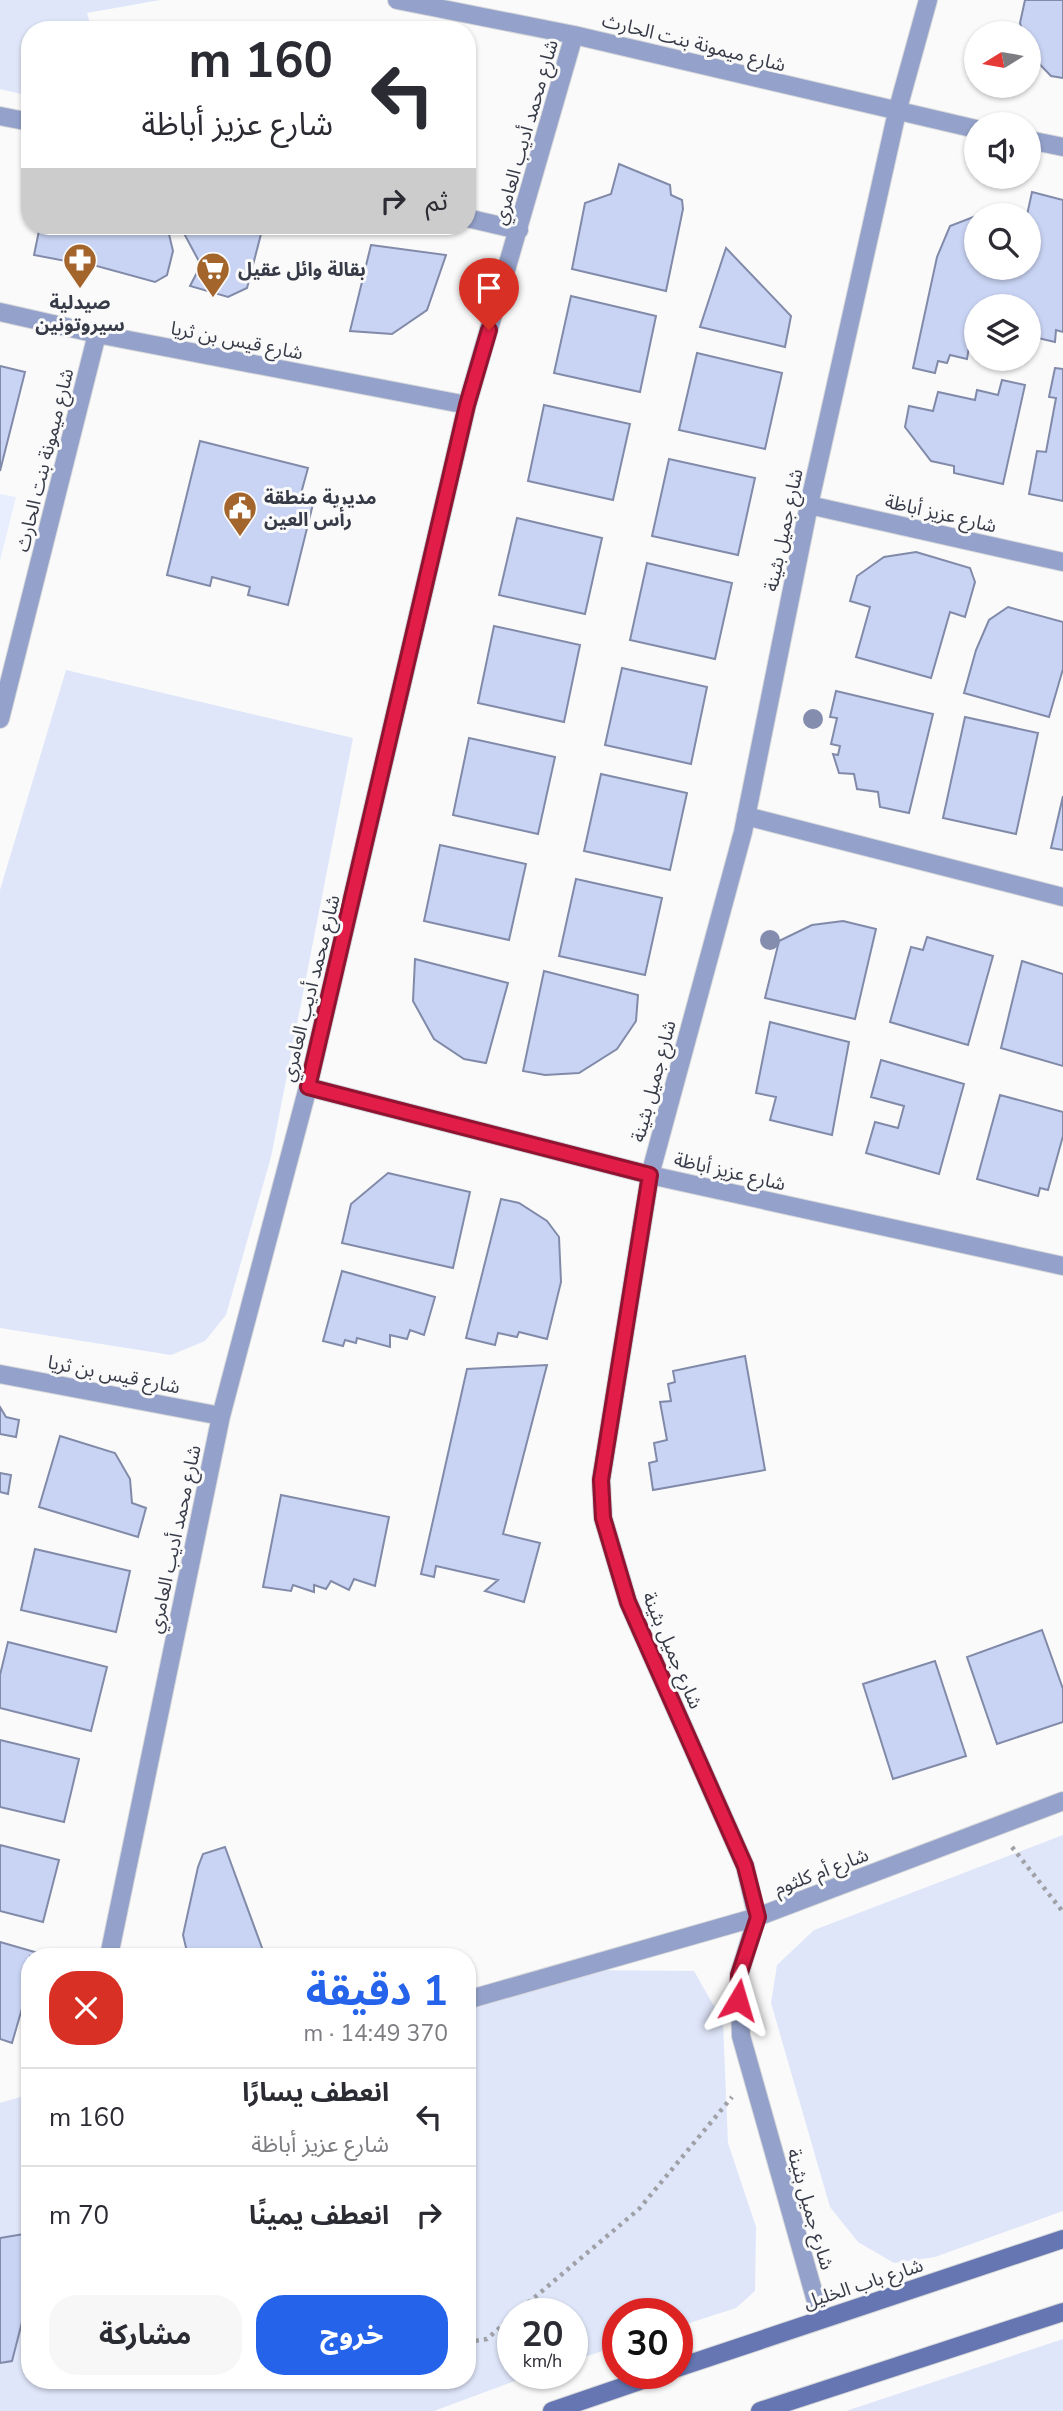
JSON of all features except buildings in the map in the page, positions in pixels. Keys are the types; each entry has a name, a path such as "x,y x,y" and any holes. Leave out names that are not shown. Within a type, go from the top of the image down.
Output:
{"main road":[{"name":"شارع باب الخليل","path":"693,2363 1063,2239"},
{"path":"760,2411 1063,2312"},
{"path":"552,2411 616,2389"}],"street":[{"name":"شارع ميمونة بنت الحارث","path":"397,0 574,35 897,112"},
{"name":"شارع جميل بثينة","path":"821,2319 740,2036 739,1975 758,1917 745,1866 628,1602 603,1518 601,1480 650,1175 746,816 809,505 897,112 928,0"},
{"name":"شارع محمد أديب العامري","path":"111,1948 221,1416 308,1087 467,405 574,35"},
{"path":"897,112 964,126"},
{"path":"0,116 21,120"},
{"path":"1041,142 1063,147"},
{"path":"476,220 519,230"},
{"name":"شارع قيس بن ثريا","path":"0,312 97,334 467,405"},
{"name":"شارع ميمونة بنت الحارث","path":"0,719 97,334"},
{"name":"شارع عزيز أباظة","path":"809,505 1063,562"},
{"path":"746,816 1063,897"},
{"name":"شارع عزيز أباظة","path":"308,1087 650,1175 1063,1266"},
{"name":"شارع قيس بن ثريا","path":"0,1374 221,1416"},
{"name":"شارع أم كلثوم","path":"476,1997 758,1917 1063,1801"}],"path":[{"path":"995,1827 1046,1887 1063,1912"},
{"path":"534,2298 639,2209 751,2075"},
{"path":"476,2341 487,2339 497,2330"}],"shaded area":[{"path":"0,0 160,0 87,13 89,21 21,21 21,94 0,89"},
{"path":"0,494 16,497 0,561"},
{"path":"66,670 353,738 271,1157 226,1315 205,1341 171,1355 0,1328 0,890"},
{"path":"1063,1835 1063,2211 935,2257 894,2263 858,2242 830,2207 771,2003 777,1965 814,1930"},
{"path":"573,1970 694,1971 723,2022 728,2143 756,2227 755,2291 736,2308 693,2322 693,2298 602,2298 602,2351 588,2356 588,2298 497,2298 497,2388 434,2411 0,2411 0,2103 21,2097 21,2389 476,2389 476,1997"},
{"path":"1063,2339 1063,2411 846,2411"}],"place":[{"name":"صيدلية سيروتونين","path":"80,290"},
{"name":"بقالة وائل عقيل","path":"213,299"},
{"name":"مديرية منطقة رأس العين","path":"240,538"}],"route":[{"path":"489,330 467,405 382,781 308,1087 650,1175 601,1480 603,1518 628,1602 745,1866 758,1917 739,1975 738,2000"}]}
